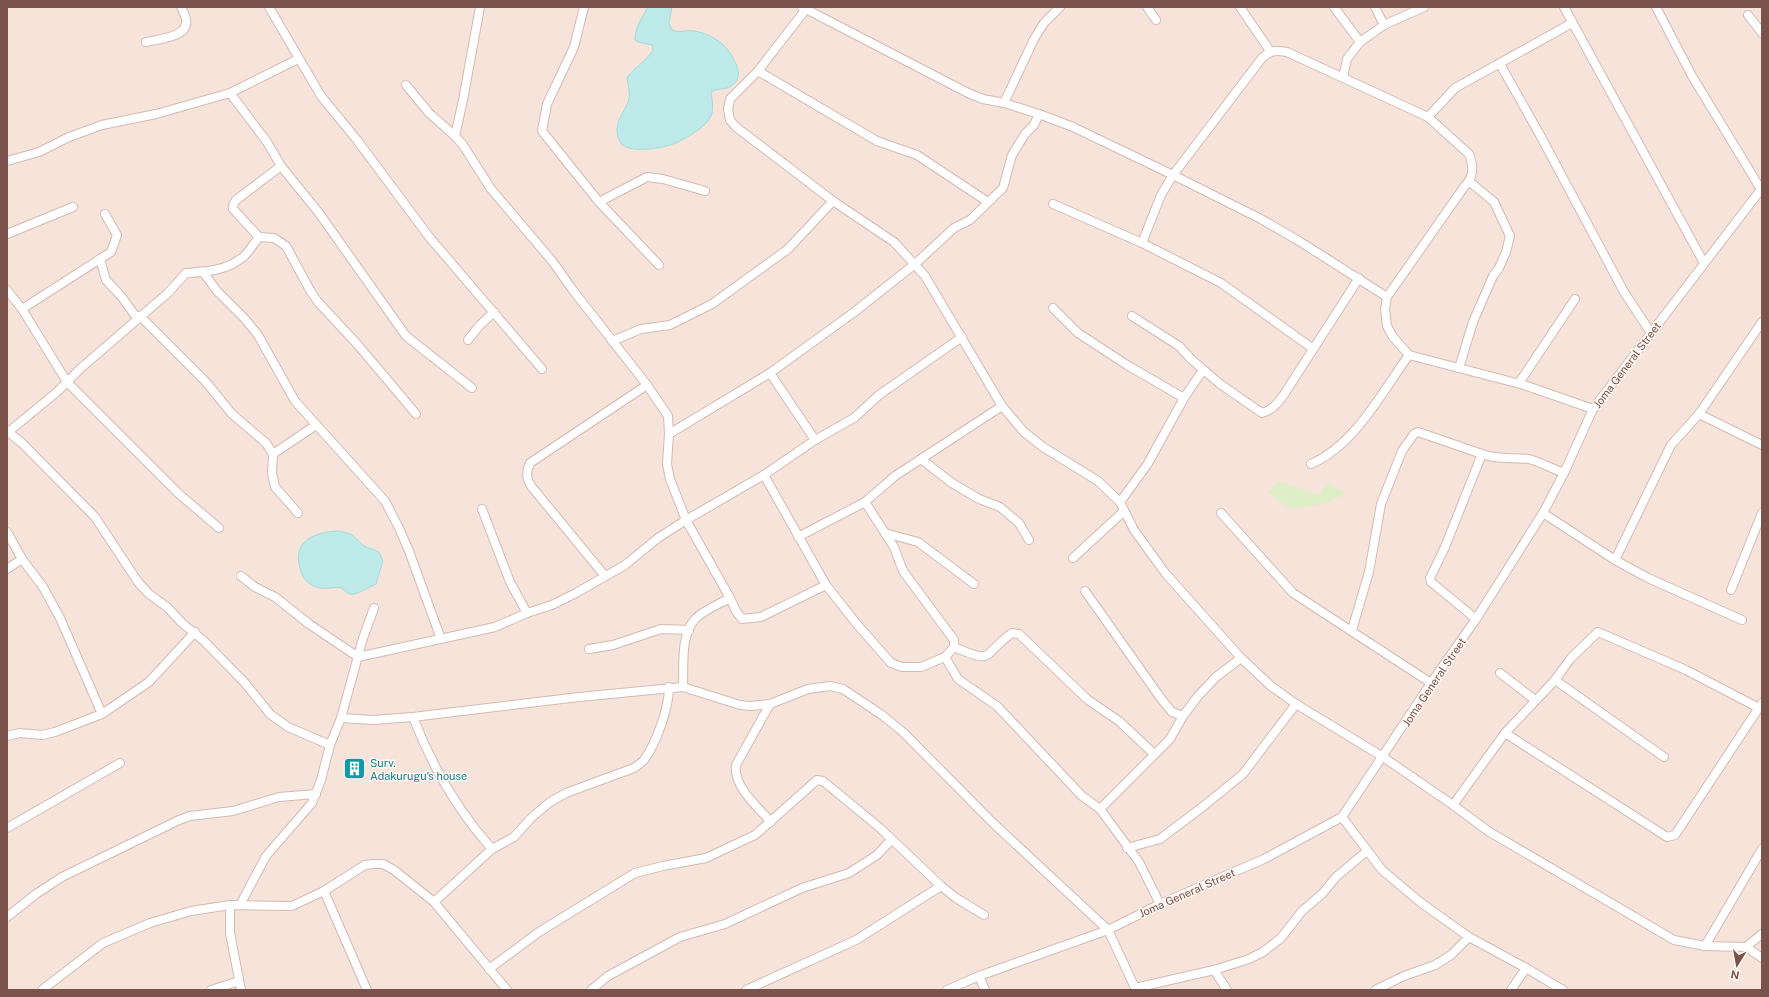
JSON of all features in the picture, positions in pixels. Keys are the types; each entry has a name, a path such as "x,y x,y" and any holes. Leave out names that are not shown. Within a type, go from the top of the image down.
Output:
{"street":[{"path":"146,42 182,33 187,20 181,7"},
{"path":"269,7 321,96 357,140 415,218 542,369"},
{"path":"455,136 480,7"},
{"path":"584,7 574,47 547,104 542,131 599,202 659,265"},
{"path":"1004,102 1034,39 1044,23 1060,7"},
{"path":"1147,7 1156,20"},
{"path":"1240,7 1270,51"},
{"path":"1334,7 1360,42"},
{"path":"1375,7 1384,25"},
{"path":"1343,77 1347,59 1360,42 1384,25 1424,7"},
{"path":"1564,7 1704,263"},
{"path":"1656,7 1692,76 1762,189"},
{"path":"1387,297 1359,278 1261,219 1173,175 1073,128 1039,114 1004,102 983,99 968,93 804,8 758,71 730,99 728,109 730,120 736,127 833,201 894,242 915,264 925,276 1002,406 1024,432 1043,447 1098,481 1120,502 1134,530 1166,574 1241,658 1271,686 1296,704 1383,757 1453,804 1488,831 1674,940 1705,946 1746,947 1762,958"},
{"path":"1748,15 1762,33"},
{"path":"1428,117 1455,88 1572,23"},
{"path":"1142,243 1161,195 1173,175 1262,58 1270,51 1278,50 1287,52 1428,117 1469,154 1473,162 1473,175 1470,182 1464,187 1387,297 1385,309 1387,326 1392,337 1409,355 1519,384 1593,409"},
{"path":"7,161 39,152 70,137 102,125 156,114 230,92 298,59"},
{"path":"1500,64 1540,135 1624,292 1650,333"},
{"path":"758,71 878,140 917,155 988,202"},
{"path":"406,86 429,114 455,136 463,145 491,189 553,262 572,289 647,385 668,416 669,434 667,464 670,479 686,520 736,611 742,619 761,617 826,585"},
{"path":"230,92 268,142 281,166 319,213 406,336 472,388"},
{"path":"669,434 770,372 853,313 915,264 954,228 970,220 1003,188 1012,155 1025,134 1034,125 1039,114"},
{"path":"281,166 236,200 233,205 233,209 259,237 274,238 286,246 318,302 358,345 416,414"},
{"path":"599,202 648,177 663,179 705,191"},
{"path":"1459,368 1473,322 1493,276 1499,268 1506,252 1510,236 1494,202 1470,182"},
{"name":"Joma General Street","path":"947,990 979,976 1108,930 1160,904 1264,859 1342,817 1431,683 1476,620 1543,514 1564,473 1593,409 1762,189"},
{"path":"612,341 641,329 670,325 712,304 788,249 833,201"},
{"path":"1053,204 1142,243 1221,284 1312,348"},
{"path":"7,234 74,207"},
{"path":"22,309 111,252 117,235 105,214"},
{"path":"259,237 244,256 233,263 203,272 186,273 168,293 139,317 57,392 8,433 22,443 94,518 138,582 149,594 167,607 182,623 195,632 245,683 270,714 288,727 330,745"},
{"path":"100,259 106,280 139,317 206,382 232,414 266,443 273,454 272,473 275,487 298,513"},
{"path":"203,272 217,291 245,319 258,335 295,401 385,501 409,551 441,639"},
{"path":"1132,316 1179,346 1203,370 1226,389 1262,414 1268,411 1279,401 1312,348 1359,278"},
{"path":"7,290 22,309 67,382 179,494 219,528"},
{"path":"1519,384 1574,299"},
{"path":"1053,308 1078,333 1127,366 1184,398"},
{"path":"468,340 479,326 494,312"},
{"path":"1615,560 1671,445 1699,414 1762,322"},
{"path":"241,576 255,587 275,597 309,624 358,657 495,626 552,605 625,565 658,538 686,520 764,475 815,440 854,418 879,395 962,337"},
{"path":"1311,464 1320,460 1344,441 1376,403 1409,355"},
{"path":"1120,502 1147,465 1184,398 1203,370"},
{"path":"770,372 815,440"},
{"path":"605,576 531,486 526,477 527,471 530,463 647,385"},
{"path":"798,537 865,502 895,476 1002,406"},
{"path":"1699,414 1762,444"},
{"path":"273,454 316,425"},
{"path":"1352,630 1369,572 1381,504 1402,451 1414,434 1418,432 1491,458 1510,457 1531,460 1564,473"},
{"path":"1476,620 1431,582 1430,578 1445,546 1482,454"},
{"path":"921,459 952,483 979,499 1000,507 1019,523 1029,540"},
{"path":"764,475 826,585 856,623 892,663 896,666 902,667 921,667 946,657 954,647 954,640 904,571 894,547 865,502"},
{"path":"482,510 510,582 527,613"},
{"path":"1073,558 1124,511"},
{"path":"1731,590 1760,526 1762,512"},
{"path":"1221,513 1293,593 1321,612 1352,630 1431,683"},
{"path":"1543,514 1615,560 1648,578 1742,620"},
{"path":"7,532 22,559 43,587 60,618 102,714"},
{"path":"886,533 918,542 974,584"},
{"path":"7,569 22,559"},
{"path":"1084,591 1162,700 1172,712 1183,716"},
{"path":"683,687 684,646 694,620 702,613 730,598"},
{"path":"240,905 266,856 288,828 312,803 330,745 341,718 363,638 374,608"},
{"path":"589,649 613,645 660,629 689,630"},
{"path":"7,736 20,733 42,735 55,732 102,714 149,682 195,632"},
{"path":"1453,804 1505,733 1555,680 1571,658 1598,632 1686,670 1760,705 1679,829 1672,837 1667,837 1505,733"},
{"path":"954,647 981,657 987,656 1012,633 1019,634 1088,700 1119,721 1154,754"},
{"path":"946,657 958,679 996,706 1082,796 1100,809 1127,848 1139,862 1160,904"},
{"path":"1100,809 1170,739 1183,716 1198,696 1216,677 1241,658"},
{"path":"1500,673 1535,700"},
{"path":"1555,680 1664,758"},
{"path":"341,718 373,720 669,687 683,687 740,705 751,706 770,704 808,689 830,686 843,689 882,715 904,733 993,823 1108,930 1136,989 1214,970 1248,959 1262,952 1281,938 1302,911 1322,894 1336,877 1367,851"},
{"path":"434,902 492,849 514,837 531,818 555,799 566,793 634,768 643,762 652,745 663,717 669,687"},
{"path":"770,704 736,765 735,773 745,792 771,822"},
{"path":"1127,848 1160,838 1205,805 1243,774 1296,704"},
{"path":"413,716 426,749 442,781 475,831 492,849"},
{"path":"7,828 120,763"},
{"path":"489,968 539,932 635,873 706,858 745,841 771,822 817,780 823,781 892,840 941,886 956,898 984,915"},
{"path":"7,917 36,894 62,877 179,820 199,815 233,811 279,797 316,794"},
{"path":"1342,817 1367,851 1387,874 1420,902 1469,937 1563,990"},
{"path":"591,990 614,973 680,937 725,924 802,888 849,873 877,855 892,840"},
{"path":"1705,946 1762,849"},
{"path":"42,990 103,943 157,921 190,911 230,905 292,906 324,891 365,865 383,864 394,870 434,902 507,990"},
{"path":"746,990 856,940 941,886"},
{"path":"324,891 368,990"},
{"path":"230,905 230,933 241,990"},
{"path":"1746,947 1762,934"},
{"path":"1375,990 1404,976 1435,965 1451,956 1469,937"},
{"path":"1511,990 1526,968"},
{"path":"1214,970 1227,990"},
{"path":"979,976 985,990"},
{"path":"211,990 239,981"}],"shaded area":[{"path":"7,7 1762,7 1762,990 7,990"}],"green space":[{"path":"1278,481 1319,495 1328,483 1346,493 1327,503 1291,509 1268,493"}],"water":[{"path":"648,7 672,7 669,23 672,30 694,31 708,35 720,42 725,46 733,58 738,74 736,82 731,86 711,92 713,107 711,116 705,124 696,131 682,140 672,144 656,148 638,149 624,146 620,142 617,130 619,120 629,99 627,78 653,50 652,45 635,40 635,35 641,19"},
{"path":"338,531 351,534 364,546 379,552 383,561 376,584 358,593 349,594 341,588 317,587 308,583 304,578 298,558 299,551 303,544 308,539 322,533"}],"place":[{"name":"Surv. Adakurugu's house","path":"355,769"}]}
